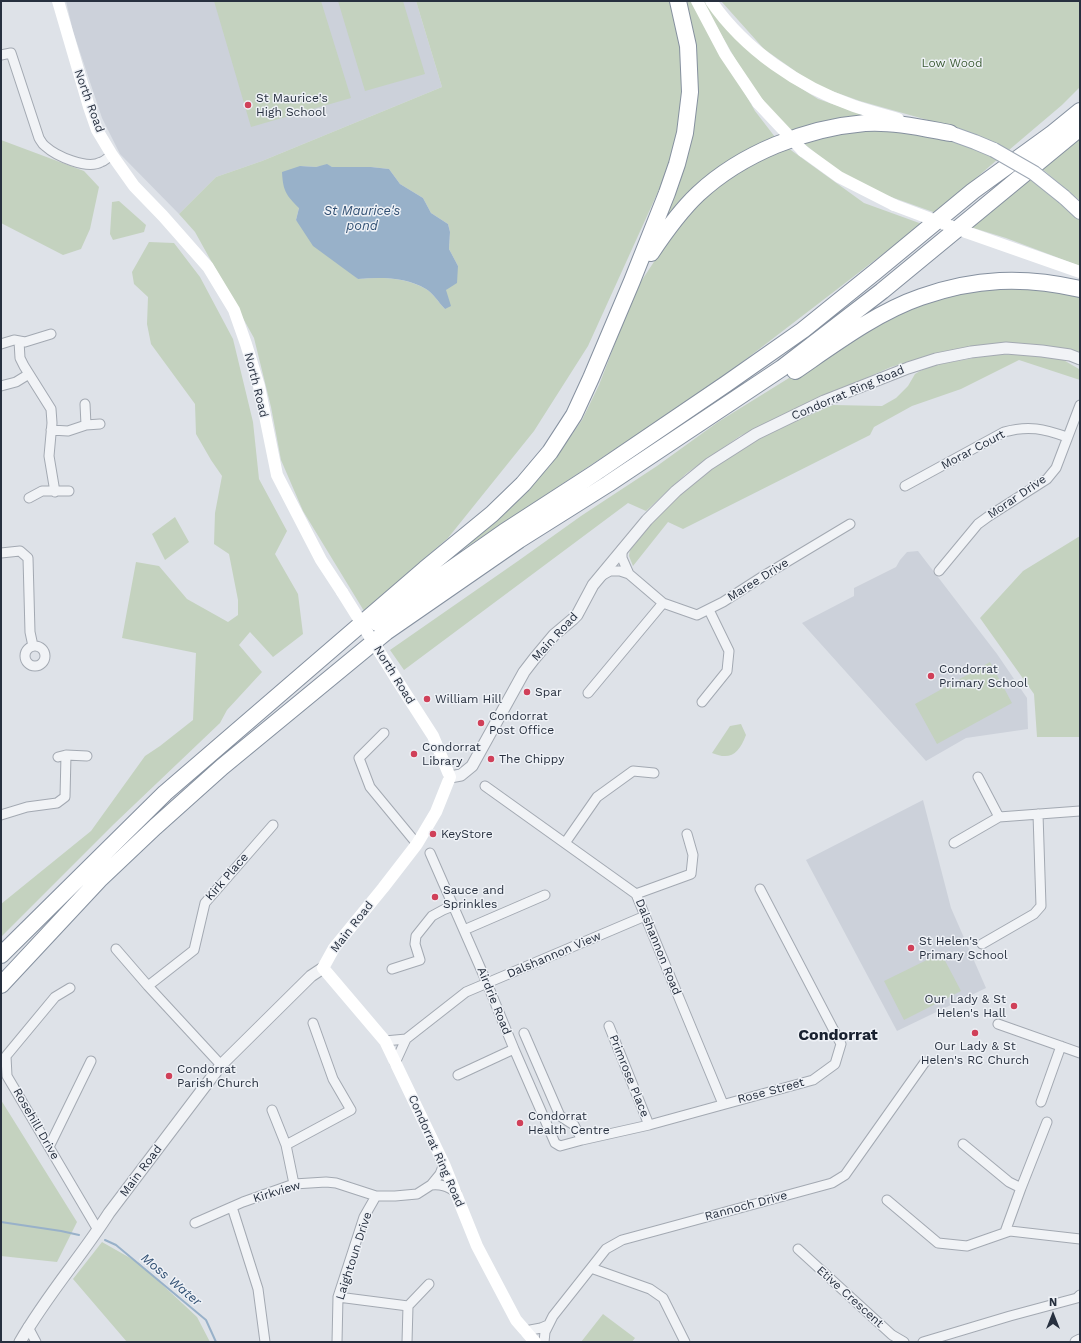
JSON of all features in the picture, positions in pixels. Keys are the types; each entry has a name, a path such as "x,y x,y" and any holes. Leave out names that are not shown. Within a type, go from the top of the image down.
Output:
{"highway":[{"path":"1,955 165,793 425,569 492,514 523,484 550,452 574,415 632,281 677,164 685,133 690,92 688,46 678,1"},
{"path":"280,695 434,581 504,532 595,473 803,330 876,272 973,191 1051,125 1080,98"},
{"path":"973,191 1053,133 1080,111"},
{"path":"632,281 665,231 698,194 732,166 786,140 823,130 866,123 912,126 950,133"},
{"path":"1,985 99,880 155,827 222,766 386,632 519,540 608,484 658,449 782,368 882,291 1080,129"},
{"path":"658,449 759,395 843,338 884,314 920,297 950,288 986,281 1023,280 1058,284 1080,289"}],"main road":[{"name":"North Road","path":"58,1 88,107 97,130 112,155 134,186 168,221 208,267 234,310 246,344 258,386 277,475 321,560 433,736 450,777"},
{"path":"697,1 725,54 758,103 803,152 839,177 894,205 1080,272"},
{"path":"711,1 738,35 764,58 823,94 853,106 950,133 994,150 1034,173 1080,212"},
{"name":"Main Road","path":"323,968 334,948 417,844 436,812 450,777"},
{"name":"Condorrat Ring Road","path":"323,968 385,1041 444,1164 477,1246 516,1320 535,1342"}],"street":[{"path":"1,55 11,53 39,138 44,146 69,160 91,165 101,163 112,155"},
{"path":"1,344 14,340 25,342 51,334"},
{"path":"19,341 20,358 51,410 52,423 49,456 55,492"},
{"name":"Condorrat Ring Road","path":"647,520 676,491 709,464 756,434 824,401 936,359 971,352 1006,348 1042,350 1075,357"},
{"path":"1075,357 1080,364"},
{"path":"1,386 16,382 29,374"},
{"path":"85,404 86,425"},
{"name":"Morar Drive","path":"939,571 978,524 1047,479 1056,468 1067,437 1079,410"},
{"path":"51,430 68,431 86,425 100,424"},
{"name":"Morar Court","path":"905,486 1004,432 1017,428 1048,430 1067,437"},
{"path":"29,498 42,491 69,491"},
{"name":"Main Road","path":"450,777 462,775 472,766 524,672 554,635 573,619 593,585 647,520"},
{"name":"Maree Drive","path":"629,574 663,604 698,615 709,610 850,524"},
{"path":"622,549 622,558 629,574"},
{"path":"1,553 20,551 28,558 30,632 33,646"},
{"path":"600,576 610,571 620,571 629,574"},
{"path":"588,693 663,604"},
{"path":"702,702 727,671 729,651 709,610"},
{"path":"384,733 359,758 370,787 417,844"},
{"path":"1,815 28,807 57,803 65,797 62,756 87,756"},
{"path":"565,843 597,797 633,771 654,773"},
{"path":"978,777 999,817"},
{"name":"Dalshannon Road","path":"485,786 636,894 723,1104"},
{"path":"954,843 999,817 1080,811"},
{"path":"982,944 1034,914 1041,906 1038,814"},
{"name":"Kirk Place","path":"148,986 194,950 205,903 274,825"},
{"path":"636,894 692,874 693,855 687,834"},
{"name":"Airdrie Road","path":"430,853 555,1143 560,1146"},
{"name":"Rose Street","path":"560,1146 648,1125 813,1080 835,1064 841,1044 760,889"},
{"path":"464,930 545,895"},
{"path":"392,969 420,960 415,944 416,936 432,916 453,906"},
{"name":"Dalshannon View","path":"395,1063 406,1039 466,992 645,916"},
{"path":"116,949 221,1065"},
{"name":"Main Road","path":"20,1342 28,1327 64,1275 221,1065 311,976 323,968"},
{"name":"Rosehill Drive","path":"70,988 55,996 6,1056 7,1076 98,1230"},
{"path":"286,1145 351,1110 333,1079 313,1023"},
{"path":"998,1024 1080,1053"},
{"name":"Primrose Place","path":"609,1026 648,1125"},
{"path":"524,1033 560,1116 574,1126 582,1140"},
{"path":"385,1041 406,1039"},
{"path":"1041,1102 1061,1046"},
{"path":"458,1075 514,1049"},
{"path":"49,1147 91,1061"},
{"name":"Rannoch Drive","path":"544,1342 545,1332 548,1325 591,1268 606,1249 622,1240 832,1183 845,1175 926,1062"},
{"path":"272,1110 286,1145 294,1184"},
{"path":"1005,1232 1047,1122"},
{"path":"963,1144 1009,1182 1021,1188"},
{"name":"Kirkview","path":"195,1223 232,1207 294,1184 326,1182 336,1183 376,1196 417,1194 431,1185 440,1174 444,1164"},
{"path":"431,1185 440,1184 449,1187 456,1192"},
{"name":"Laightoun Drive","path":"338,1342 338,1297 364,1217 376,1196"},
{"path":"887,1200 938,1243 966,1246 1010,1231 1080,1239"},
{"path":"232,1207 258,1289 265,1342"},
{"name":"Etive Crescent","path":"798,1249 892,1335 904,1342"},
{"path":"591,1268 650,1288 663,1298 685,1342"},
{"path":"407,1342 408,1306 429,1284"},
{"path":"923,1342 1077,1298 1080,1295"},
{"path":"338,1297 408,1306"},
{"path":"525,1331 548,1325"},
{"path":"28,1327 36,1342"},
{"path":"1076,1342 1080,1340"}],"shaded area":[{"name":"St Maurice's High School","path":"66,1 416,1 442,87 262,161 216,177 179,214 120,154 102,118 73,31"},
{"name":"Condorrat Primary School","path":"918,551 997,654 1027,698 1028,729 966,738 926,761 802,623 854,596 854,588 896,567 907,552"},
{"name":"St Helen's Primary School","path":"923,800 951,908 986,988 897,1031 806,860"}],"green space":[{"path":"214,1 321,1 351,98 251,127"},
{"path":"338,1 403,1 425,74 365,91"},
{"path":"416,1 674,1 681,23 683,110 667,172 588,346 534,431 448,538 364,611 303,511 281,460 271,407 254,338 195,232 179,214 216,177 262,161 442,87","holes":["327,165 332,167 371,167 389,169 400,184 423,198 431,213 448,224 450,232 449,249 458,266 446,290 445,309 429,291 410,282 384,278 358,279 296,220 299,208 300,166 316,167"]},
{"path":"684,1 692,1 755,111 775,137 719,167 685,195 665,224 663,217 692,126"},
{"name":"Low Wood","path":"721,1 1080,1 1080,87 1062,105 1009,150 963,130 860,101 815,85 764,49"},
{"path":"706,2 788,80 818,99 876,119 792,132 766,106 744,74 703,3"},
{"path":"879,128 948,137 998,159 936,213 880,193 835,169 802,142 838,131"},
{"path":"1080,138 1080,201 1041,168"},
{"path":"1,140 84,171 99,187 90,229 81,249 63,255 1,223"},
{"path":"788,148 864,203 922,224 715,383 453,556 508,510 549,467 582,420 599,385 636,289 671,236 718,183 764,156"},
{"path":"1029,178 1080,218 1080,266 1006,238 967,226"},
{"path":"119,201 146,225 144,232 113,240 110,234 112,202"},
{"path":"149,242 174,243 200,277 233,339 253,422 259,479 287,531 275,554 298,594 303,634 273,657 250,632 239,645 262,672 227,710 220,723 114,824 1,937 1,904 91,831 145,756 193,720 196,653 122,638 136,562 159,566 187,599 228,622 238,615 238,600 229,554 214,544 215,513 222,476 196,434 195,404 151,344 147,324 148,297 134,284 132,272"},
{"path":"998,285 1080,293 1080,354 1019,344 941,353 891,367 740,436 687,473 646,511 628,503 404,670 390,650 581,516 657,466 718,422 789,378 871,324 913,304"},
{"path":"996,354 1033,355 1060,358 1079,369 1080,380 1019,360 961,389 912,406 874,427 870,435 683,529 668,522 633,566 629,556 630,549 657,516 687,488 738,449 773,431 833,405 882,406 896,398 908,386 915,374 935,365"},
{"path":"175,517 189,542 165,560 152,534"},
{"path":"1080,536 1080,737 1037,737 1034,694 980,618 1023,571"},
{"path":"990,662 1012,703 937,744 915,704"},
{"path":"741,724 746,735 740,747 734,754 724,756 712,753 730,726"},
{"path":"941,953 961,991 904,1020 884,981"},
{"path":"1,1100 77,1222 57,1262 1,1256"},
{"path":"102,1242 139,1263 197,1317 210,1342 127,1342 73,1279"},
{"path":"603,1314 635,1338 632,1342 581,1342"}],"water":[{"name":"St Maurice's pond","path":"327,164 332,167 371,167 389,169 400,184 423,198 431,213 448,224 450,232 449,249 458,266 457,283 446,290 451,306 445,309 429,291 410,282 384,278 358,279 313,246 296,220 299,208 291,200 284,188 282,172 300,166 316,167"}],"waterway":[{"name":"Moss Water","path":"1,1222 79,1235"},
{"name":"Moss Water","path":"105,1240 116,1245 206,1320 216,1342"}],"place":[{"name":"St Maurice's High School","path":"248,105"},
{"name":"Condorrat Primary School","path":"931,676"},
{"name":"Spar","path":"527,692"},
{"name":"William Hill","path":"427,699"},
{"name":"Condorrat Post Office","path":"481,723"},
{"name":"Condorrat Library","path":"414,754"},
{"name":"The Chippy","path":"491,759"},
{"name":"KeyStore","path":"433,834"},
{"name":"Sauce and Sprinkles","path":"435,897"},
{"name":"St Helen's Primary School","path":"911,948"},
{"name":"Our Lady & St Helen's Hall","path":"1014,1006"},
{"name":"Our Lady & St Helen's RC Church","path":"975,1033"},
{"name":"Condorrat Parish Church","path":"169,1076"},
{"name":"Condorrat Health Centre","path":"520,1123"}],"district":[{"name":"Condorrat","path":"838,1035"}]}
